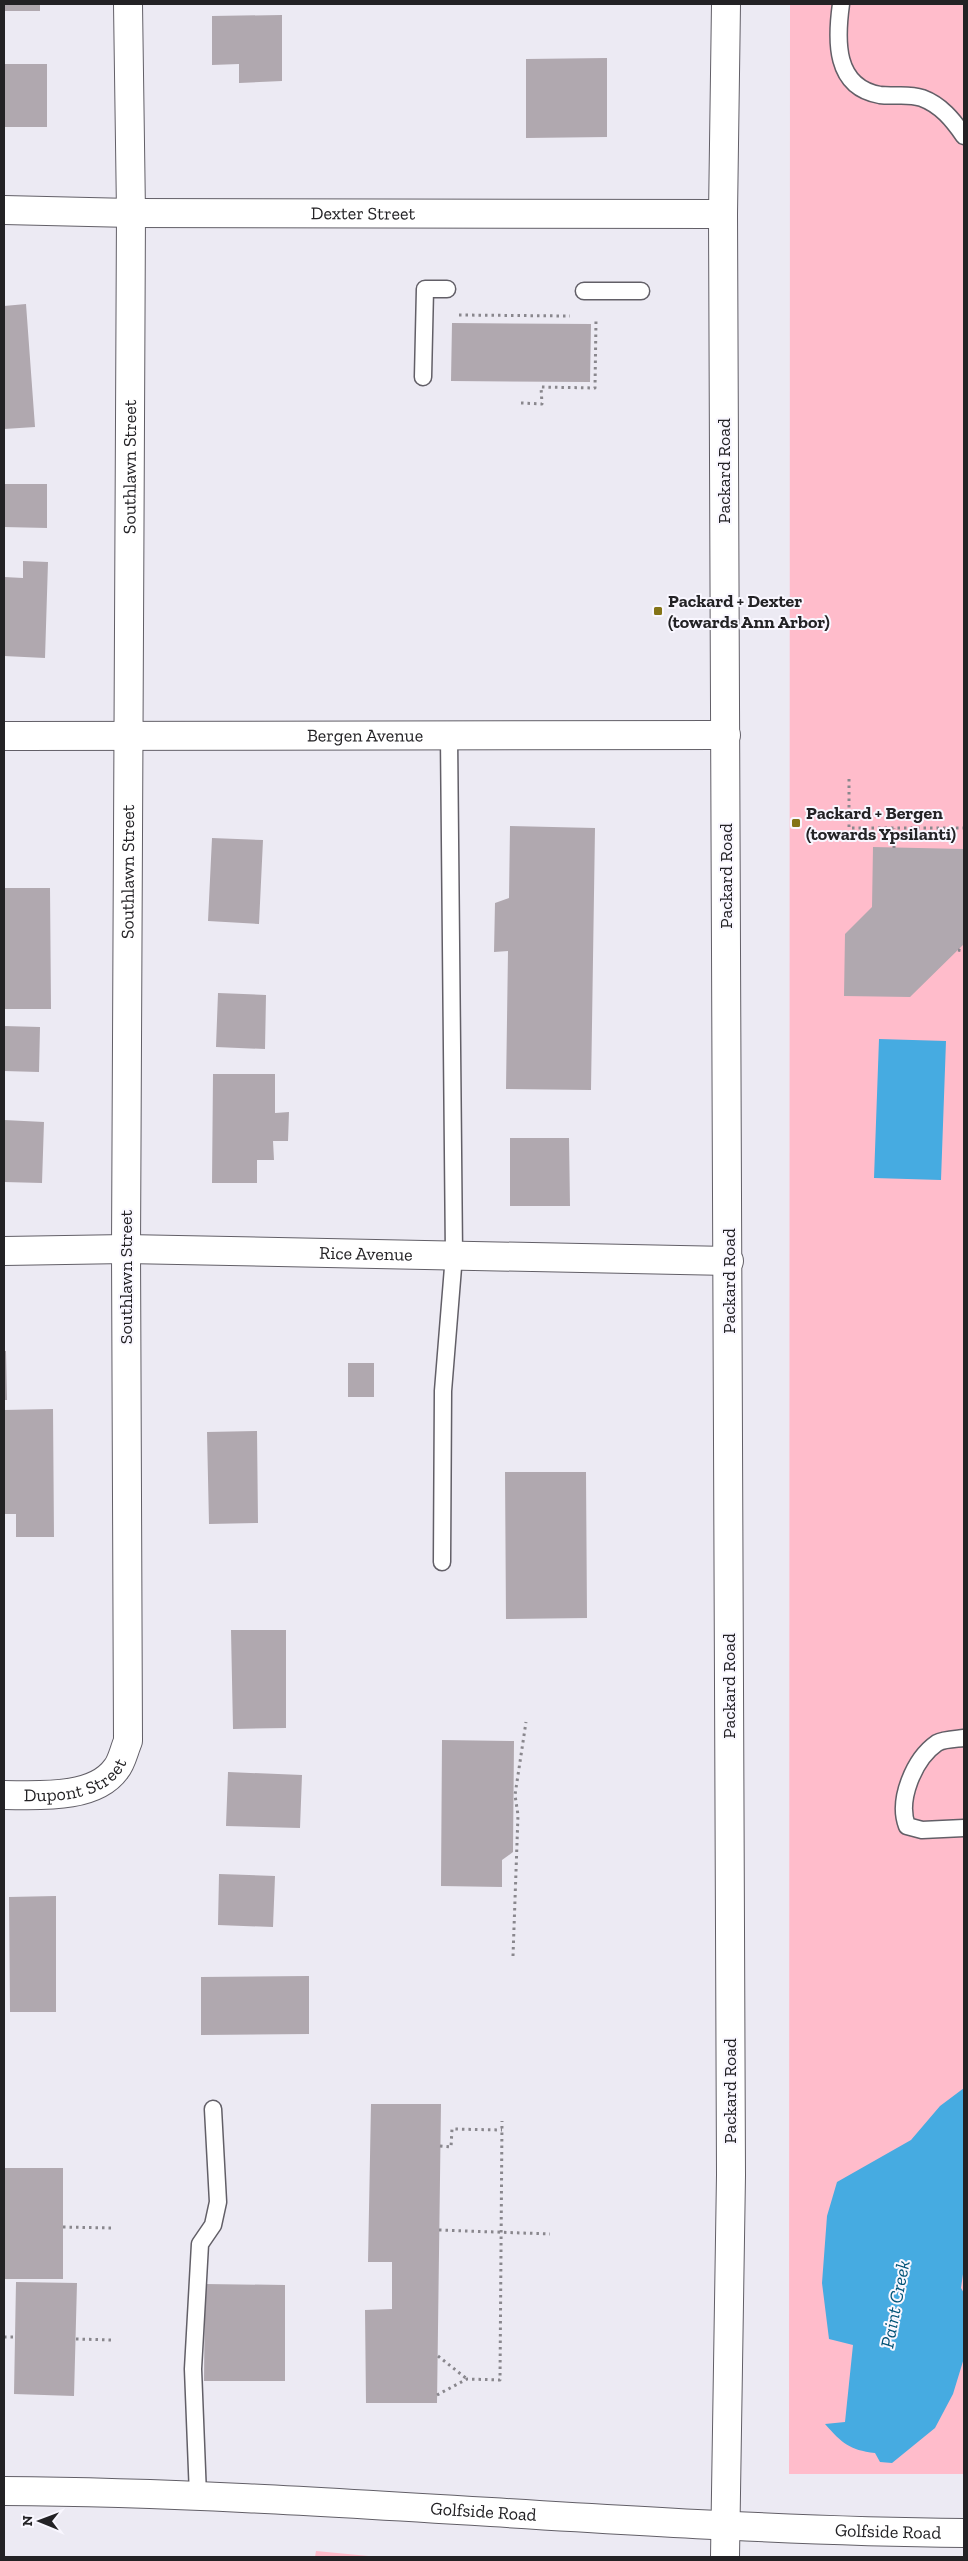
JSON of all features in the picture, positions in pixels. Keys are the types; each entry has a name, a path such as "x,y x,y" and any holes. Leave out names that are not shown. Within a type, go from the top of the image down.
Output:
{"street":[{"name":"Southlawn Street","path":"128,4 131,213 126,1249 128,1741"},
{"name":"Packard Road","path":"725,2557 731,2250 729,1261 722,214 726,4"},
{"name":"Dexter Street","path":"4,210 131,213 722,214"},
{"name":"Bergen Avenue","path":"4,736 726,735"},
{"name":"Rice Avenue","path":"4,1251 126,1249 729,1261"},
{"name":"Dupont Street","path":"4,1795 66,1795 95,1785 116,1770 128,1741"},
{"name":"Golfside Road","path":"4,2491 112,2492 198,2496 726,2527 964,2533"}],"lane":[{"path":"841,4 841,64 850,79 864,91 882,95 905,94 923,98 948,114 964,136"},
{"path":"423,377 425,289 447,289"},
{"path":"584,291 641,291"},
{"path":"442,1562 443,1391 454,1255 449,736"},
{"path":"964,1738 938,1742 919,1762 909,1783 902,1813 907,1826 922,1830 964,1828"},
{"path":"198,2496 193,2369 200,2244 213,2225 218,2202 214,2109"}],"path":[{"path":"454,315 577,316"},
{"path":"521,403 542,404 541,388 595,388 596,316"},
{"path":"849,780 849,828 964,828"},
{"path":"894,828 894,848"},
{"path":"958,950 964,951"},
{"path":"513,1956 518,1815 515,1794 526,1722"},
{"path":"437,2395 467,2379 500,2380 502,2121"},
{"path":"440,2146 452,2147 452,2129 502,2130"},
{"path":"63,2227 111,2228"},
{"path":"439,2230 550,2234"},
{"path":"4,2337 15,2337"},
{"path":"76,2339 112,2340"},
{"path":"438,2356 467,2379"}],"shaded area":[{"path":"790,4 964,4 964,2474 789,2474"},
{"path":"316,2551 379,2557 315,2557"}],"water":[{"path":"879,1039 946,1041 941,1180 874,1178"},
{"name":"Paint Creek","path":"964,2088 964,2267 961,2288 964,2293 964,2358 953,2394 935,2428 892,2463 880,2462 875,2453 852,2448 836,2436 825,2424 845,2422 853,2345 829,2339 822,2283 827,2216 837,2182 911,2140 940,2106"}],"building":[{"path":"4,4 40,4 40,11 4,11"},
{"path":"282,15 282,81 239,83 239,64 212,65 212,16"},
{"path":"607,58 607,137 526,138 526,59"},
{"path":"4,64 47,64 47,127 4,127"},
{"path":"26,304 35,427 4,429 4,306"},
{"path":"452,323 591,324 590,382 451,381"},
{"path":"4,484 47,484 47,528 4,527"},
{"path":"23,561 48,562 45,658 4,656 4,577 23,578"},
{"path":"510,826 595,828 591,1090 506,1089 508,951 494,952 495,903 509,898"},
{"path":"212,838 263,840 259,924 208,921"},
{"path":"873,847 964,849 964,944 910,997 844,996 845,934 872,907"},
{"path":"4,888 50,888 51,1009 4,1009"},
{"path":"218,993 266,995 265,1049 216,1047"},
{"path":"4,1026 40,1027 39,1072 4,1071"},
{"path":"213,1074 275,1074 275,1113 289,1112 288,1141 273,1141 274,1160 257,1160 257,1183 212,1183"},
{"path":"4,1120 44,1122 42,1183 4,1182"},
{"path":"510,1138 569,1138 570,1206 510,1206"},
{"path":"4,1351 6,1351 7,1400 4,1400"},
{"path":"348,1363 374,1363 374,1397 348,1397"},
{"path":"53,1409 54,1537 16,1537 16,1514 4,1514 4,1410"},
{"path":"257,1431 258,1523 209,1524 207,1432"},
{"path":"505,1472 586,1472 587,1618 506,1619"},
{"path":"231,1630 286,1630 286,1728 233,1729"},
{"path":"442,1740 514,1741 513,1852 502,1860 502,1887 441,1886"},
{"path":"228,1772 302,1775 300,1828 226,1826"},
{"path":"219,1874 275,1876 273,1927 218,1925"},
{"path":"56,1896 56,2012 10,2012 9,1897"},
{"path":"309,1976 309,2034 201,2035 201,1977"},
{"path":"371,2104 441,2104 437,2403 366,2403 365,2310 392,2309 392,2262 368,2262"},
{"path":"4,2168 63,2168 63,2279 4,2279"},
{"path":"16,2282 77,2283 74,2396 14,2394"},
{"path":"205,2284 285,2285 285,2381 204,2381"}],"place":[{"name":"Packard + Dexter (towards Ann Arbor)","path":"658,611"},
{"name":"Packard + Bergen (towards Ypsilanti)","path":"796,823"}]}
